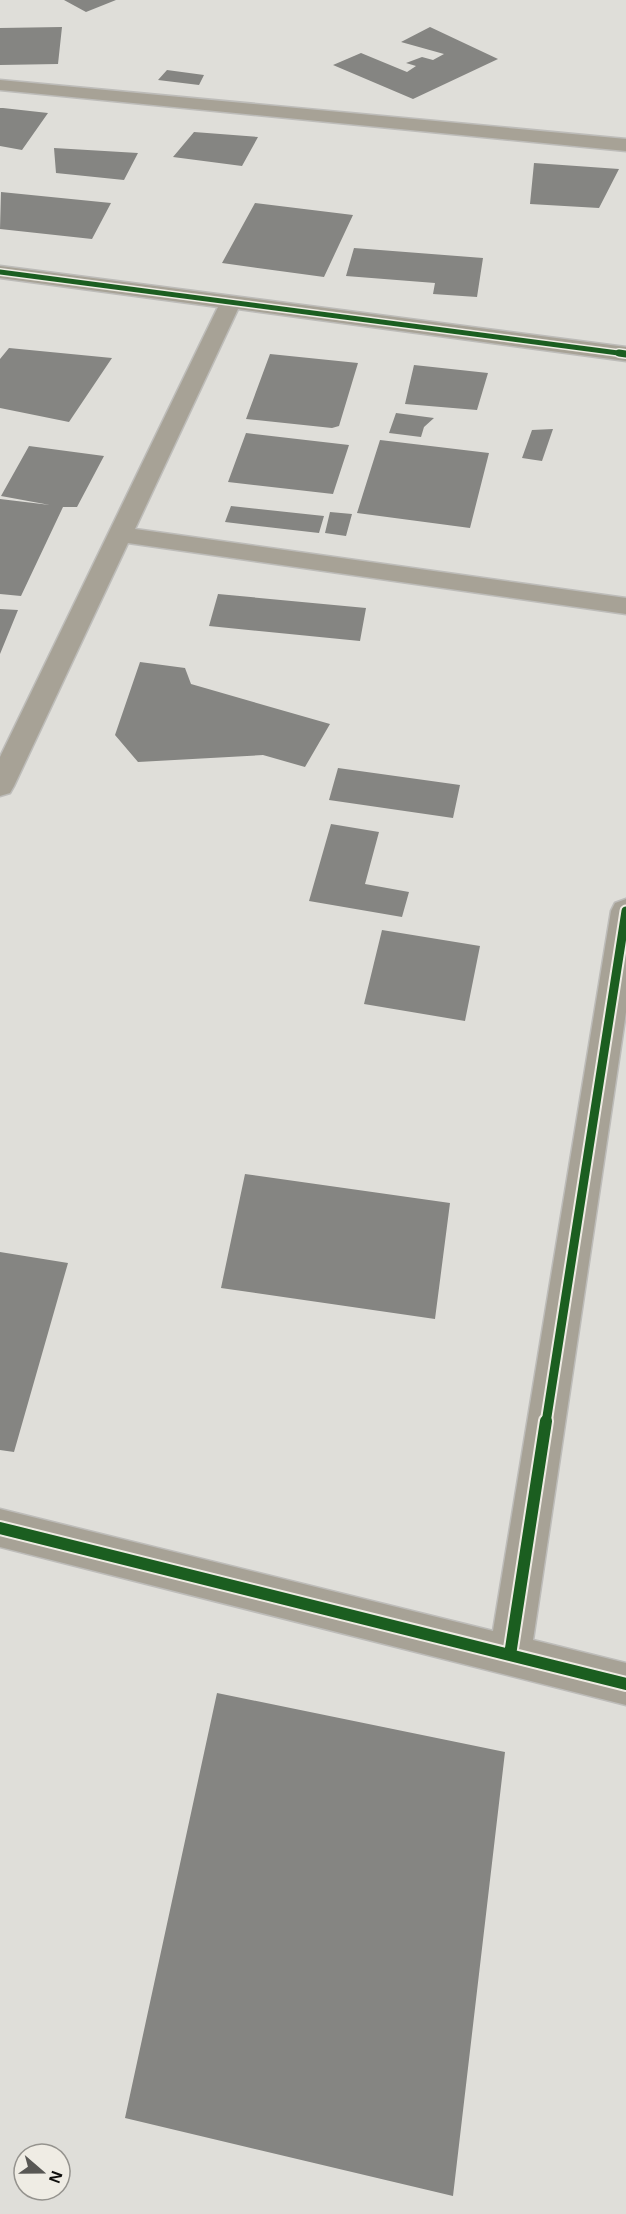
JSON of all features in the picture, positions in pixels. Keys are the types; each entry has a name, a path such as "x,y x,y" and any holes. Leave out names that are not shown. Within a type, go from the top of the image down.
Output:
{"street":[{"path":"0,85 626,145"},
{"path":"0,272 626,354"},
{"path":"0,786 118,534 230,303"},
{"path":"118,534 626,606"},
{"path":"510,1655 626,911"},
{"path":"0,1528 626,1684"}],"building":[{"path":"64,0 116,0 86,12"},
{"path":"62,27 58,64 0,65 0,28"},
{"path":"430,27 498,59 413,99 333,65 361,53 407,72 416,66 406,63 422,57 433,60 444,54 401,42"},
{"path":"167,70 204,75 199,85 158,80"},
{"path":"0,108 48,113 22,150 0,146"},
{"path":"194,132 258,137 242,166 173,157"},
{"path":"54,148 138,153 124,180 56,173"},
{"path":"534,163 619,169 599,208 530,204"},
{"path":"1,192 111,203 92,239 0,229"},
{"path":"255,203 353,215 324,277 222,263"},
{"path":"354,248 483,258 477,297 433,294 435,283 346,276"},
{"path":"9,348 112,358 69,422 0,408 0,359"},
{"path":"270,354 358,363 339,426 332,428 246,419"},
{"path":"414,365 488,373 477,410 405,404"},
{"path":"396,413 434,418 424,427 421,437 389,433"},
{"path":"553,429 542,461 522,458 532,430"},
{"path":"246,433 349,445 333,494 228,482"},
{"path":"380,440 489,453 470,528 357,513"},
{"path":"29,446 104,456 77,507 63,507 21,596 0,594 0,499 50,505 1,496"},
{"path":"231,506 324,516 319,533 225,522"},
{"path":"330,512 352,514 346,536 325,533"},
{"path":"218,594 366,608 360,641 209,626"},
{"path":"0,609 18,610 0,654"},
{"path":"140,662 185,668 191,684 330,724 305,767 263,755 138,762 115,735"},
{"path":"338,768 460,785 453,818 329,800"},
{"path":"331,824 379,832 365,884 409,892 402,917 309,901"},
{"path":"382,930 480,946 465,1021 364,1004"},
{"path":"245,1174 450,1203 435,1319 221,1288"},
{"path":"0,1252 68,1263 14,1452 0,1450"},
{"path":"217,1693 505,1752 453,2196 125,2118"}],"cycle path":[{"path":"0,272 626,354"},
{"path":"510,1655 626,911"},
{"path":"0,1528 626,1684"}]}
